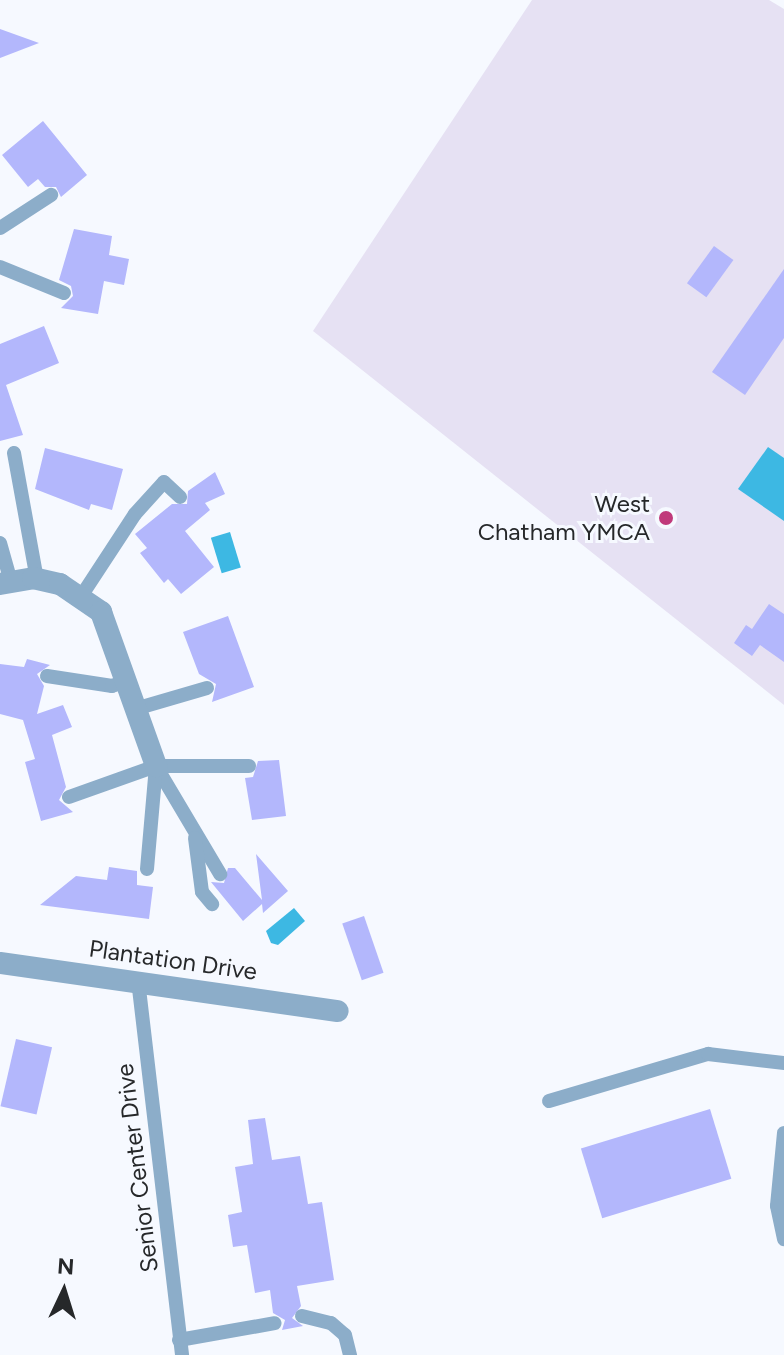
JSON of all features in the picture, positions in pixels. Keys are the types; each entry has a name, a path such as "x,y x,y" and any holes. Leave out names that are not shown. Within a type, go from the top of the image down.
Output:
{"street":[{"path":"6,583 37,579 60,584 101,612 156,766"},
{"name":"Plantation Drive","path":"0,963 138,980 338,1011"}],"lane":[{"path":"0,228 51,195"},
{"path":"0,267 64,293"},
{"path":"14,453 37,579"},
{"path":"80,598 109,550 164,482 180,497"},
{"path":"0,543 6,583"},
{"path":"47,676 112,686 126,681"},
{"path":"135,709 207,688"},
{"path":"69,797 156,766 249,766"},
{"path":"156,766 220,874"},
{"path":"147,869 156,766"},
{"path":"194,830 202,892 212,904"},
{"name":"Senior Center Drive","path":"138,980 180,1349"},
{"path":"549,1101 708,1054 784,1063"},
{"path":"784,1133 777,1206 784,1239"},
{"path":"302,1316 331,1323 345,1335 350,1355"},
{"path":"180,1349 275,1323"}],"shaded area":[{"name":"West Chatham YMCA","path":"532,0 769,0 784,9 784,705 313,331"}],"water":[{"path":"768,447 784,458 784,521 738,489"},
{"path":"230,532 241,567 222,573 211,538"},
{"path":"294,908 305,921 278,945 271,943 266,931"}],"building":[{"path":"0,29 39,43 0,58"},
{"path":"43,121 87,175 61,197 56,187 45,187 38,179 28,187 2,155"},
{"path":"74,229 112,236 109,255 129,259 124,285 104,281 98,314 61,308 73,296 71,286 59,280"},
{"path":"714,246 733,260 706,297 687,283"},
{"path":"784,269 784,338 745,395 712,372"},
{"path":"44,326 59,363 6,385 23,435 0,441 0,344"},
{"path":"45,448 123,469 112,510 91,504 89,510 35,489"},
{"path":"215,472 225,494 205,503 210,510 185,531 214,567 181,594 168,579 164,583 140,553 147,548 135,534 172,504 187,504 188,491"},
{"path":"769,604 784,614 784,662 760,645 752,656 734,643 746,625 752,629"},
{"path":"228,616 254,687 212,702 216,684 199,674 183,632"},
{"path":"27,659 50,665 37,674 44,686 37,714 63,705 72,727 52,735 66,787 59,800 73,812 41,821 25,762 35,759 23,720 0,714 0,664 24,667"},
{"path":"279,760 286,816 252,820 245,778 253,777 258,761"},
{"path":"256,854 288,891 263,913 262,904 243,921 211,882 224,883 228,868 235,868 262,900"},
{"path":"109,867 137,871 137,885 153,887 149,919 40,905 76,876 107,880"},
{"path":"364,916 384,973 362,980 342,923"},
{"path":"16,1039 52,1047 37,1115 0,1106"},
{"path":"710,1109 731,1179 602,1218 581,1148"},
{"path":"265,1118 272,1160 300,1156 308,1204 322,1202 334,1280 297,1286 301,1306 292,1318 303,1326 282,1330 285,1320 273,1313 270,1290 255,1293 247,1245 233,1247 228,1215 242,1212 235,1167 253,1164 248,1120"}],"place":[{"name":"West Chatham YMCA","path":"666,518"}]}
